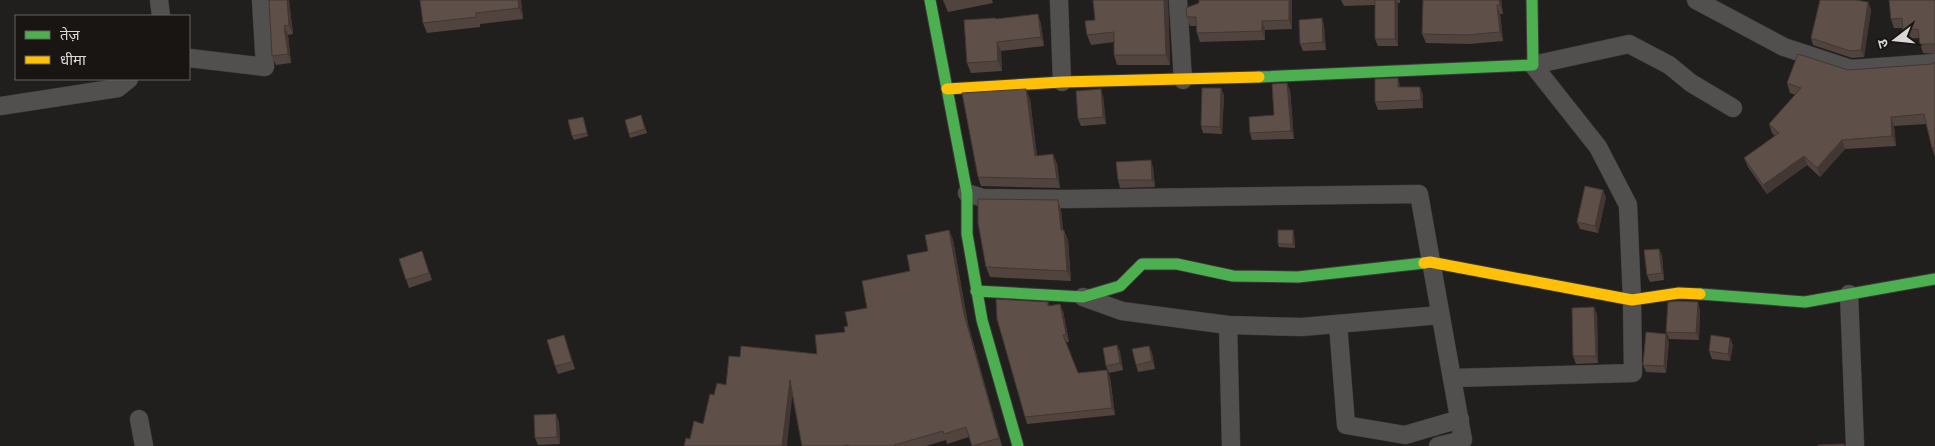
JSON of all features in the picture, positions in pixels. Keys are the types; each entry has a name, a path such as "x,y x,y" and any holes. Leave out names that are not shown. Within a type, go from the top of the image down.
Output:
{"street":[{"path":"159,0 161,15"},
{"path":"190,58 265,67 261,0"},
{"path":"930,0 967,193 967,234 976,291 982,320 1018,446"},
{"path":"1059,0 1062,82"},
{"path":"1178,0 1183,80"},
{"path":"1452,378 1633,373 1628,205 1598,147 1533,65 1532,0"},
{"path":"1696,0 1784,47 1852,69 1935,63"},
{"path":"948,89 1062,82 1183,80 1533,65 1629,44 1669,65 1691,83 1733,108"},
{"path":"0,106 118,88 128,80"},
{"path":"967,193 983,198 1068,199 1419,194 1463,440 1438,446"},
{"path":"1083,297 1120,286 1142,264 1177,264 1233,276 1298,277 1430,262 1632,300 1679,293 1805,302 1935,279"},
{"path":"976,291 1083,297 1122,311 1228,325 1302,327 1440,315"},
{"path":"1849,294 1855,446"},
{"path":"1338,324 1346,424 1405,434 1460,419"},
{"path":"1228,325 1231,446"},
{"path":"139,419 144,446"}],"building":[{"path":"269,0 287,0 289,25 284,26 288,54 272,56"},
{"path":"420,0 518,0 519,8 476,13 476,17 423,23"},
{"path":"1093,0 1164,0 1166,55 1114,55 1114,32 1087,35 1085,21 1095,20"},
{"path":"1199,0 1289,0 1289,20 1262,21 1262,31 1197,33 1196,17 1187,17 1186,8 1199,3"},
{"path":"1375,0 1395,0 1395,39 1375,39"},
{"path":"1423,0 1499,0 1500,5 1497,5 1500,32 1466,35 1422,34"},
{"path":"1820,0 1868,2 1861,50 1850,51 1811,38"},
{"path":"1889,0 1935,0 1935,44 1920,44 1918,29 1903,30 1902,18 1891,19"},
{"path":"1038,14 1041,37 997,42 998,61 967,63 964,20 996,19"},
{"path":"1322,18 1323,42 1300,44 1299,20"},
{"path":"1798,54 1848,70 1932,64 1935,62 1935,148 1932,148 1924,114 1891,117 1892,136 1842,140 1817,168 1804,156 1763,185 1744,158 1779,133 1769,124 1801,88 1787,83"},
{"path":"1398,78 1398,87 1420,87 1421,100 1375,102 1375,79"},
{"path":"1287,83 1291,131 1250,133 1249,117 1274,115 1272,84"},
{"path":"1202,88 1221,88 1220,127 1201,126"},
{"path":"1026,89 1035,156 1053,154 1057,179 978,177 962,93"},
{"path":"1101,89 1103,117 1078,119 1076,91"},
{"path":"641,115 645,129 629,134 625,120"},
{"path":"583,117 587,133 572,136 568,120"},
{"path":"1151,160 1152,180 1118,180 1116,162"},
{"path":"1585,186 1603,190 1595,226 1577,222"},
{"path":"978,199 1058,200 1061,230 1064,230 1067,271 986,267 978,223"},
{"path":"949,230 964,314 999,438 972,446 966,427 944,434 943,431 894,446 802,446 790,380 782,446 684,446 686,438 690,439 694,421 703,424 710,394 714,395 717,383 726,385 729,356 740,357 741,346 817,354 815,335 845,332 844,327 848,326 845,312 867,308 862,281 910,271 907,255 928,251 925,235"},
{"path":"1278,230 1293,230 1293,244 1278,244"},
{"path":"1659,249 1662,273 1647,275 1644,250"},
{"path":"422,251 429,273 406,280 399,259"},
{"path":"996,299 1048,302 1048,306 1060,304 1066,334 1063,335 1078,373 1107,370 1112,408 1025,417 997,319"},
{"path":"1668,302 1698,302 1696,333 1666,332"},
{"path":"1594,307 1596,356 1573,356 1572,308"},
{"path":"1646,332 1666,334 1664,366 1643,365"},
{"path":"564,335 572,362 555,366 547,340"},
{"path":"1711,335 1730,338 1728,354 1709,351"},
{"path":"1117,345 1120,363 1106,366 1103,348"},
{"path":"1149,346 1152,361 1136,365 1132,349"},
{"path":"556,414 557,437 535,438 534,415"},
{"path":"1843,444 1846,446 1818,446 1818,445"}],"traffic: fast":[{"path":"930,0 967,193 967,234 982,320 1018,446"},
{"path":"1259,77 1533,65 1532,0"},
{"path":"976,291 1083,297 1120,286 1142,264 1177,264 1233,276 1298,277 1424,263"},
{"path":"1700,294 1805,302 1935,279"}],"traffic: slow":[{"path":"947,89 1062,82 1259,77"},
{"path":"1424,263 1430,262 1632,300 1679,293 1700,294"}]}
